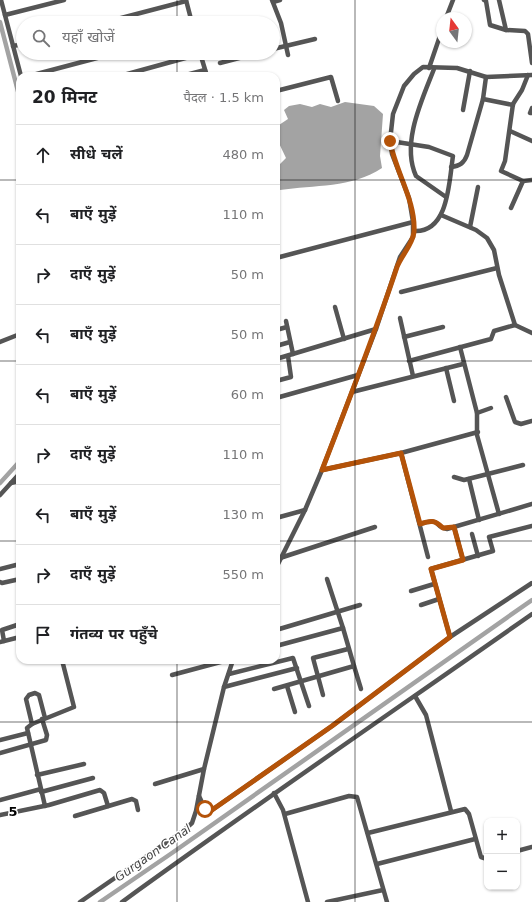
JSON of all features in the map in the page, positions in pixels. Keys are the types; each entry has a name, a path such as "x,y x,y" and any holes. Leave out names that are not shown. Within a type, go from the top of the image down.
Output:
{"street":[{"path":"1,0 16,57"},
{"path":"5,15 64,0"},
{"path":"128,16 186,0 190,16"},
{"path":"278,16 272,1 280,0"},
{"path":"448,12 453,0"},
{"path":"484,0 486,2 490,25 506,30 525,31 528,34 532,63"},
{"path":"499,0 506,30"},
{"path":"280,21 288,55"},
{"path":"280,47 315,39"},
{"path":"437,48 417,111 411,144 416,176 446,197"},
{"path":"17,60 20,72"},
{"path":"44,72 90,60"},
{"path":"135,72 178,60"},
{"path":"197,72 205,70 202,60"},
{"path":"220,63 232,60"},
{"path":"280,559 305,510 322,470 376,328 400,257 413,237 414,231 409,198 392,154 390,141 393,114 404,86 414,74 423,67 457,68 486,77 530,75"},
{"path":"463,110 470,71"},
{"path":"530,75 513,105 505,161 500,171 523,181 532,180"},
{"path":"280,89 331,77 338,101"},
{"path":"451,167 458,166 464,162 483,99 486,77"},
{"path":"483,99 513,105"},
{"path":"532,108 530,112 532,113"},
{"path":"510,130 532,141"},
{"path":"390,141 429,147 453,156 446,197 441,215 431,227 420,232 414,231"},
{"path":"511,208 523,181"},
{"path":"470,227 478,187"},
{"path":"441,215 470,227 487,238 494,250 497,268 515,325"},
{"path":"280,257 413,222"},
{"path":"401,292 497,268"},
{"path":"335,307 344,339"},
{"path":"400,318 413,376"},
{"path":"286,321 293,354"},
{"path":"409,361 491,339 494,331 515,325 532,333"},
{"path":"280,329 287,327"},
{"path":"404,337 443,327"},
{"path":"280,358 376,328"},
{"path":"0,342 16,336"},
{"path":"280,345 290,342"},
{"path":"460,347 477,413 478,432 487,474 499,514"},
{"path":"280,380 291,377 288,356"},
{"path":"352,392 464,364"},
{"path":"446,368 454,401"},
{"path":"280,397 358,375"},
{"path":"506,397 515,422 521,424 532,421"},
{"path":"477,413 491,408"},
{"path":"322,470 401,453 478,432"},
{"path":"401,453 428,557"},
{"path":"454,477 464,480 523,465"},
{"path":"0,495 16,477"},
{"path":"469,479 479,520"},
{"path":"11,483 16,482"},
{"path":"420,524 431,520 436,521 443,528 454,527 532,504"},
{"path":"280,517 305,510"},
{"path":"450,637 431,569 493,551 489,537 532,526"},
{"path":"280,562 375,527"},
{"path":"454,527 463,560"},
{"path":"472,534 478,556"},
{"path":"0,569 16,565"},
{"path":"327,579 361,689"},
{"path":"0,582 16,580"},
{"path":"199,796 205,809 212,810 332,726 450,637 532,583"},
{"path":"411,590 434,584"},
{"path":"422,605 439,600"},
{"path":"280,629 360,606"},
{"path":"122,902 274,793 532,614"},
{"path":"16,625 2,630 2,641 16,638"},
{"path":"280,645 343,628"},
{"path":"323,695 313,658 348,649"},
{"path":"280,660 290,657 293,658 309,706"},
{"path":"45,806 27,727 74,707 63,664"},
{"path":"172,675 213,664"},
{"path":"80,902 188,827 194,818 224,687 232,664"},
{"path":"229,674 265,664"},
{"path":"274,689 354,666"},
{"path":"224,687 297,668"},
{"path":"287,686 295,712"},
{"path":"0,753 44,741 47,738 39,695 35,693 29,695 26,700 32,724"},
{"path":"415,696 426,715 451,811"},
{"path":"0,740 28,733"},
{"path":"37,775 84,764"},
{"path":"155,784 204,769"},
{"path":"0,800 93,778"},
{"path":"0,815 45,806 100,790 104,793 108,806"},
{"path":"274,793 280,801 285,814 308,902"},
{"path":"285,814 355,796 358,799 387,902"},
{"path":"75,816 133,799 136,801 138,810"},
{"path":"368,833 463,808 467,810 481,857 484,858"},
{"path":"377,864 475,839"},
{"path":"520,850 532,847"},
{"path":"327,902 383,890"}],"shaded area":[{"path":"345,102 374,106 383,114 380,156 382,168 358,179 346,182 332,185 280,190 280,164 286,158 280,145 280,124 288,119 284,110 289,106 300,104 312,107 320,104 331,107"}],"waterway":[{"path":"0,22 16,84"},
{"path":"0,483 16,465"},
{"name":"Gurgaon Canal","path":"100,902 532,600"}],"route":[{"path":"205,809 208,811 212,810 332,726 450,637 431,569 463,560 454,527 447,529 443,528 436,521 431,520 420,524 401,453 328,470 322,470 376,328 400,257 413,237 414,231 409,198 392,154 390,141"}]}
